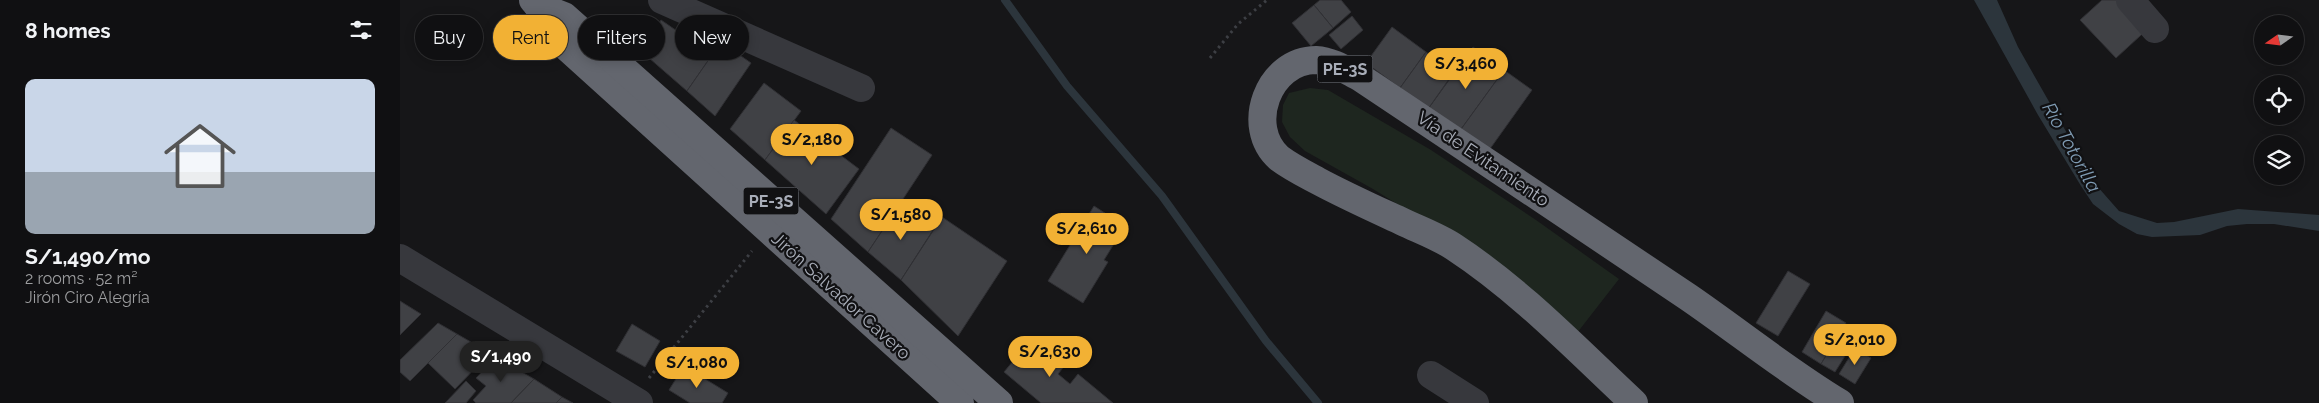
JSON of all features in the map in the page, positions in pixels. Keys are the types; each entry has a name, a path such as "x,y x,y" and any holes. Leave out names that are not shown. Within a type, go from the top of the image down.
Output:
{"highway":[{"name":"Jirón Salvador Cavero","path":"536,3 550,32 769,231 834,273 999,403"},
{"name":"Jirón Salvador Cavero","path":"536,3 564,16 834,273 960,403"},
{"name":"Vía de Evitamiento","path":"1634,403 1510,287 1453,246 1348,197 1301,172 1279,157 1268,144 1262,114 1267,92 1283,72 1300,62 1316,60 1334,64 1361,78 1577,222 1717,318 1799,378 1840,403"}],"street":[{"path":"662,0 861,88"},
{"path":"2130,0 2155,29"},
{"path":"400,258 633,401"},
{"path":"1431,375 1474,403"}],"path":[{"path":"1210,58 1238,24 1268,0"},
{"path":"633,401 769,231"}],"shaded area":[{"path":"1310,88 1328,90 1431,150 1536,220 1619,279 1577,333 1483,257 1373,189 1305,151 1290,137 1282,122 1283,105 1289,93"}],"water":[{"name":"Rio Totorilla","path":"1974,0 1997,0 2018,47 2097,186 2119,211 2157,223 2174,222 2238,209 2319,215 2319,231 2274,224 2247,224 2227,226 2200,235 2152,237 2137,234 2119,224 2093,204 2081,186 2038,115"}],"building":[{"path":"1320,0 1341,0 1351,12 1333,28 1314,5"},
{"path":"2102,0 2128,0 2152,25 2116,58 2080,20"},
{"path":"1314,5 1333,28 1311,46 1292,23"},
{"path":"1352,16 1363,30 1341,49 1329,35"},
{"path":"665,23 675,30 675,60 709,60 687,91 651,60 665,60"},
{"path":"1392,27 1426,52 1400,88 1366,63"},
{"path":"1473,47 1504,70 1459,132 1428,109"},
{"path":"1426,52 1454,72 1428,109 1400,88"},
{"path":"709,60 747,60 751,63 715,116 687,91"},
{"path":"1504,70 1532,90 1487,153 1459,132"},
{"path":"764,83 801,111 765,160 730,129"},
{"path":"794,120 859,169 826,214 765,160"},
{"path":"891,128 932,155 868,252 831,219"},
{"path":"900,204 935,227 901,280 868,252"},
{"path":"1094,206 1125,226 1104,260 1108,262 1083,303 1048,281"},
{"path":"942,217 1007,261 958,336 901,280"},
{"path":"1788,271 1810,284 1778,336 1756,323"},
{"path":"400,301 421,314 400,335"},
{"path":"1826,311 1846,323 1821,364 1802,352"},
{"path":"438,323 457,334 410,381 400,372 400,360"},
{"path":"632,324 660,341 645,367 616,351"},
{"path":"1841,331 1855,340 1835,372 1821,364"},
{"path":"457,334 490,353 455,389 428,363"},
{"path":"1033,337 1066,364 1058,374 1070,384 1078,374 1113,403 1041,403 1004,372"},
{"path":"1855,348 1871,358 1855,384 1839,374"},
{"path":"496,357 534,379 511,403 476,403 473,400 486,386 476,378"},
{"path":"684,366 728,393 722,403 690,403 669,390"},
{"path":"534,379 562,397 556,403 511,403"},
{"path":"466,381 476,391 466,403 445,403"},
{"path":"562,397 573,403 556,403"}],"waterway":[{"path":"1005,0 1067,86 1162,196 1266,341 1318,403"}]}
